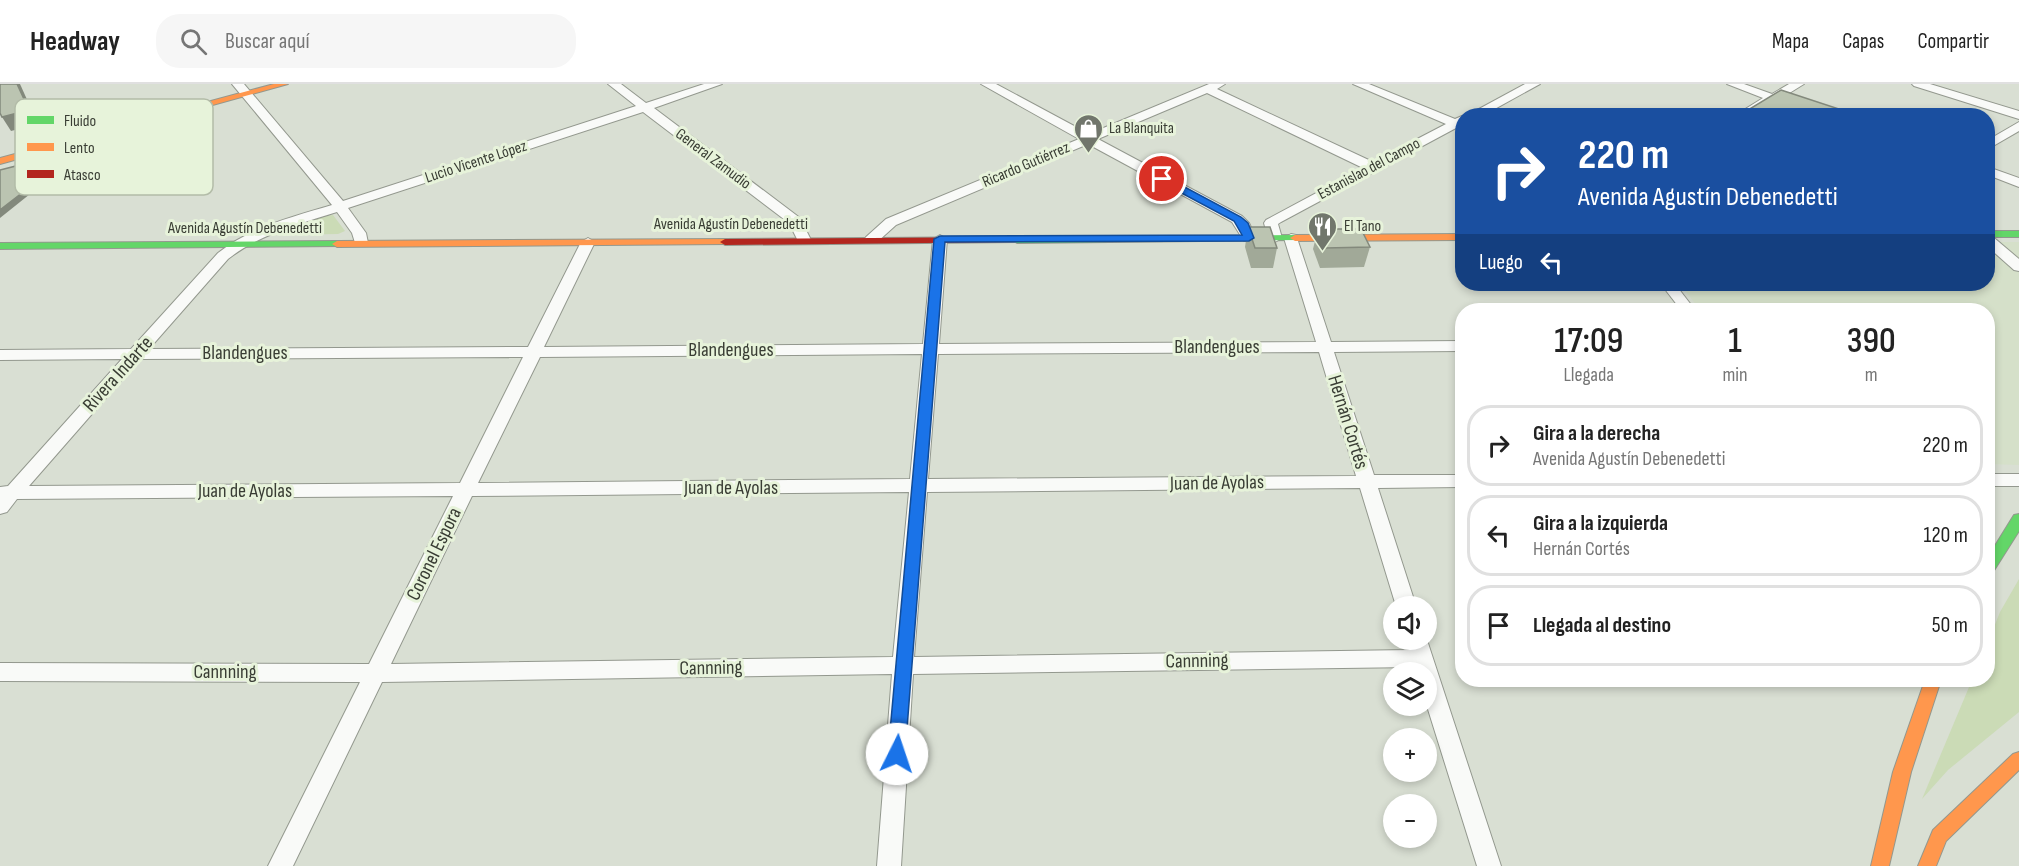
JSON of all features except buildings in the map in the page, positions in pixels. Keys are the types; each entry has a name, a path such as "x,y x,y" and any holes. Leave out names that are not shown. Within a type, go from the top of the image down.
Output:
{"main road":[{"path":"192,99 240,87 284,84"},
{"path":"201,99 240,87"},
{"path":"0,147 15,143"},
{"path":"0,161 15,156"},
{"path":"1995,234 2019,234"},
{"name":"Avenida Agustín Debenedetti","path":"0,246 1455,237"},
{"path":"1995,557 2019,519"},
{"path":"1880,866 1894,802 1930,687"},
{"path":"1927,866 1939,836 2019,759"}],"street":[{"name":"General Zamudio","path":"614,84 795,221 804,240"},
{"name":"Lucio Vicente López","path":"238,244 267,230 716,84"},
{"path":"987,84 1237,219 1242,223 1249,238"},
{"path":"1359,84 1455,121"},
{"path":"1488,108 1534,84"},
{"path":"1733,84 1802,108"},
{"path":"1753,108 1798,84"},
{"path":"1918,84 2019,115"},
{"path":"1213,86 1372,167"},
{"name":"Ricardo Gutiérrez","path":"871,240 891,222 1213,86"},
{"path":"240,87 340,206 359,232 361,243"},
{"name":"Estanislao del Campo","path":"1276,219 1455,126"},
{"path":"1995,141 2019,126"},
{"path":"1995,174 2019,183"},
{"name":"Hernán Cortés","path":"1276,219 1271,223 1283,238 1324,346 1403,596"},
{"path":"889,866 903,665 940,239"},
{"name":"Coronel Espora","path":"280,866 588,242"},
{"name":"Rivera Indarte","path":"0,507 6,493 223,256 238,244"},
{"path":"1995,246 2019,267"},
{"path":"1673,291 1683,303"},
{"name":"Blandengues","path":"0,355 1455,346"},
{"path":"1995,480 2019,480"},
{"name":"Juan de Ayolas","path":"6,493 1455,482"},
{"name":"Cannning","path":"0,672 375,672 903,665 1388,650"},
{"path":"1420,650 1490,866"}],"shaded area":[{"path":"333,215 345,231 338,234 287,235 286,231 324,216"},
{"path":"1995,242 2019,242 2019,465 1995,464 1995,303 1695,303 1685,291 1995,291"},
{"path":"2019,579 2019,712 1948,770 1922,799 1969,687 1995,687 1995,624"}],"traffic: fast":[{"path":"1995,234 2019,234"},
{"path":"1017,240 1295,238"},
{"path":"0,246 337,244"},
{"path":"1995,557 2019,519"}],"traffic: slow":[{"path":"213,103 284,84"},
{"path":"0,161 15,157"},
{"path":"1295,238 1455,237"},
{"path":"337,244 725,242"},
{"path":"1880,866 1902,772 1931,687"},
{"path":"1927,866 1939,836 2019,759"}],"traffic: jam":[{"path":"725,242 1017,240"}],"place":[{"name":"La Blanquita","path":"1088,154"},
{"name":"El Tano","path":"1323,252"}],"route":[{"path":"897,754 940,239 1249,238 1242,223 1237,219 1162,179"}]}
